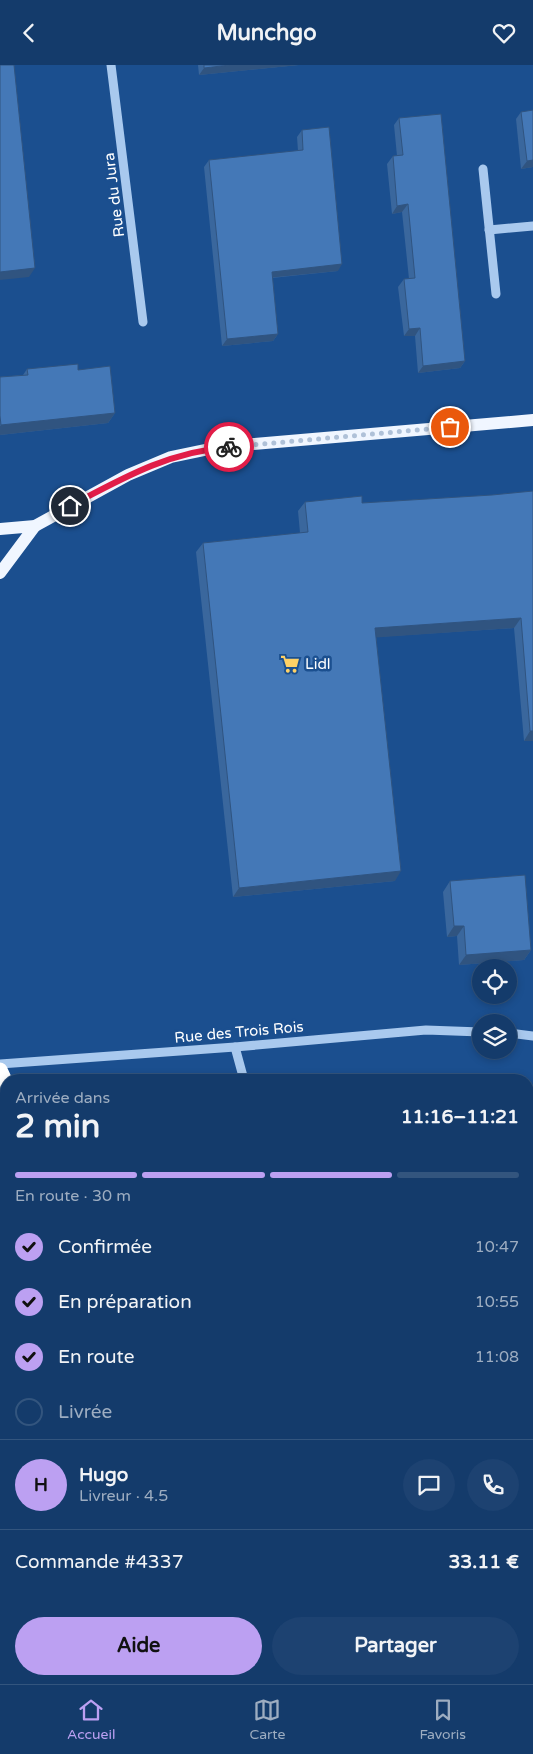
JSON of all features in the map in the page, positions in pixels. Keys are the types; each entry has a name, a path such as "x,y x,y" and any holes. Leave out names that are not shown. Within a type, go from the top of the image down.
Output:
{"main road":[{"path":"0,529 34,526 128,475 171,457 219,447 533,421"},
{"path":"0,573 34,526"}],"street":[{"name":"Rue du Jura","path":"111,65 143,322"},
{"path":"483,169 496,294"},
{"path":"489,230 533,226"},
{"name":"Rue des Trois Rois","path":"0,1064 235,1047 426,1030 472,1032"},
{"path":"517,1034 533,1036"},
{"path":"235,1047 242,1074"}],"building":[{"path":"0,65 14,65 35,268 0,272"},
{"path":"204,65 230,65 204,68"},
{"path":"533,110 533,160 527,161 521,112"},
{"path":"441,114 465,361 423,366 420,328 409,329 404,279 415,278 408,204 397,206 393,156 403,155 399,118"},
{"path":"329,127 342,264 272,272 278,334 227,339 209,160 303,150 302,130"},
{"path":"78,364 78,370 110,366 115,413 1,425 0,377 28,375 27,369"},
{"name":"Lidl","path":"533,491 533,731 530,731 521,618 375,628 401,871 239,888 203,543 308,532 305,502 362,496 362,503"},
{"path":"525,875 531,950 466,955 464,926 454,926 450,881"}],"way so far":[{"path":"229,447 450,427"}],"place":[{"name":"Lidl","path":"290,664"}],"route":[{"path":"70,506 128,475 171,457 219,447 229,447"}]}
